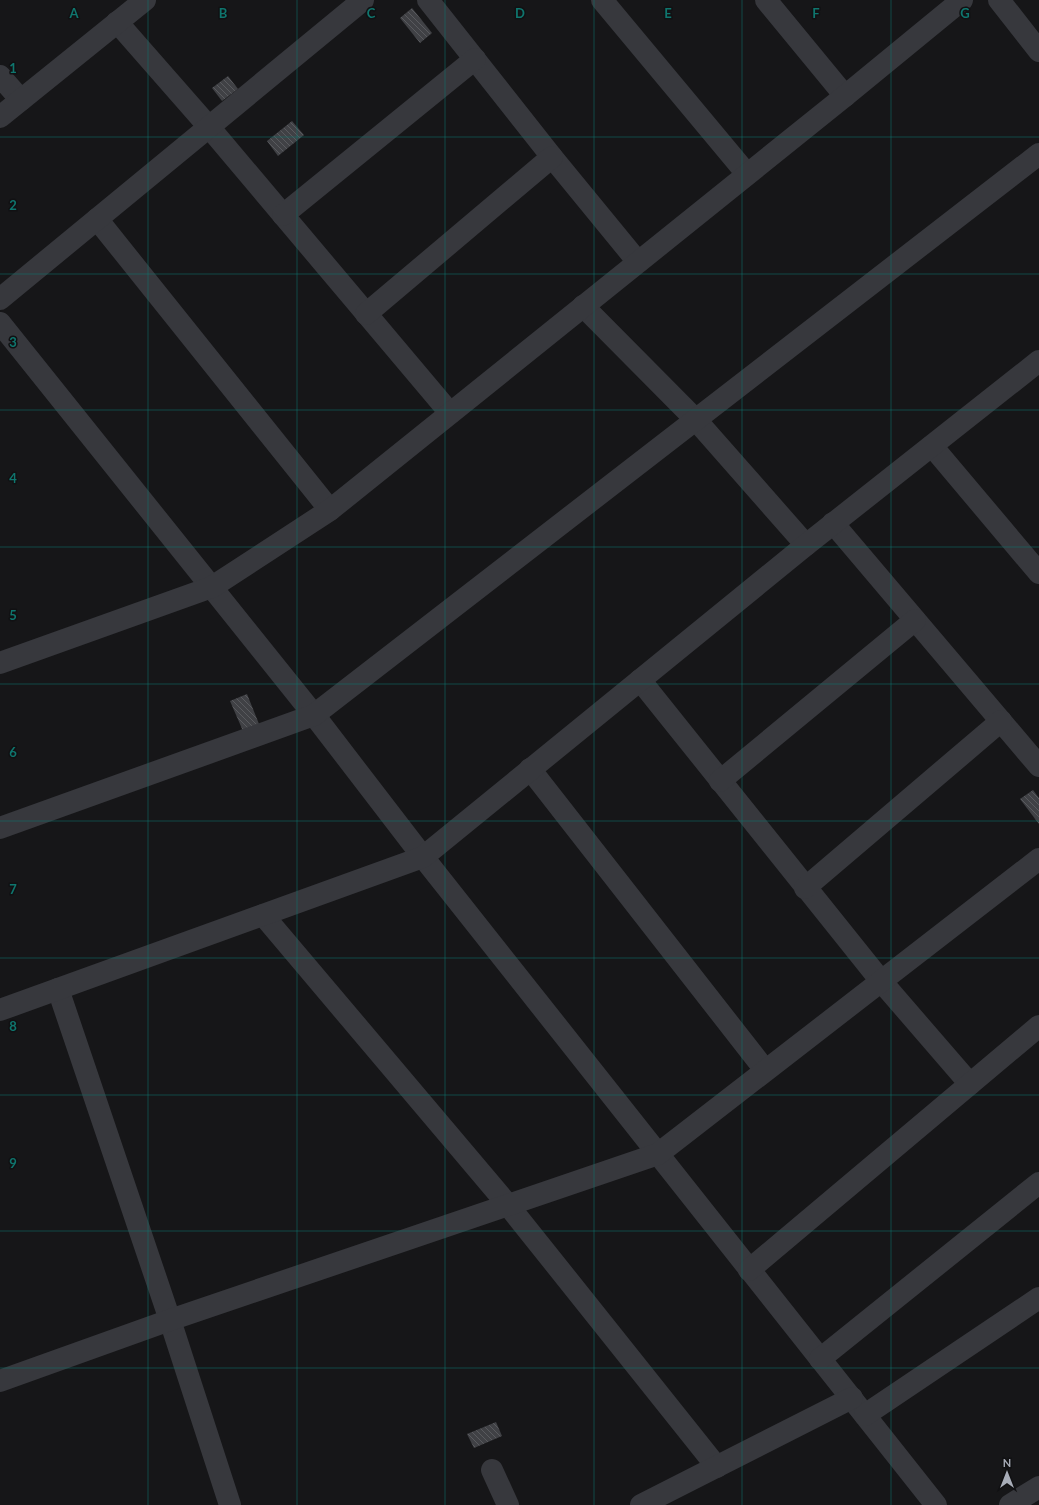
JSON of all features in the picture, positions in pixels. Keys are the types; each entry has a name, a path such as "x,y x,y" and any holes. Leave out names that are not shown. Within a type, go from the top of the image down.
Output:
{"street":[{"path":"0,116 145,0"},
{"path":"0,299 362,0"},
{"path":"428,0 552,157 638,262"},
{"path":"602,0 747,174"},
{"path":"766,0 845,96"},
{"path":"0,663 212,587 330,510 845,96 962,0"},
{"path":"999,0 1039,51"},
{"path":"117,22 209,127 450,414"},
{"path":"283,215 475,59"},
{"path":"0,76 21,100"},
{"path":"0,828 314,715 1039,154"},
{"path":"366,314 552,157"},
{"path":"97,219 330,510"},
{"path":"583,306 696,420 806,545"},
{"path":"0,323 314,715 423,857 936,1505"},
{"path":"0,1010 423,857 833,523 1039,361"},
{"path":"932,446 1039,573"},
{"path":"833,523 1039,766"},
{"path":"720,781 915,620"},
{"path":"640,680 805,888 881,981 970,1084"},
{"path":"805,888 1001,721"},
{"path":"530,769 765,1070"},
{"path":"0,1381 170,1320 658,1154 1039,859"},
{"path":"263,915 508,1205 717,1467"},
{"path":"58,989 170,1320 230,1505"},
{"path":"750,1270 1039,1026"},
{"path":"820,1359 1039,1183"},
{"path":"865,1415 1039,1298"},
{"path":"641,1505 852,1398"},
{"path":"492,1470 508,1505"},
{"path":"1010,1505 1039,1487"}],"building":[{"path":"412,8 432,33 420,43 400,18"},
{"path":"228,76 238,89 222,101 212,88"},
{"path":"292,121 304,135 278,156 267,141"},
{"path":"247,694 259,724 243,731 230,701"},
{"path":"1033,790 1039,798 1039,824 1020,799"},
{"path":"496,1422 502,1436 474,1448 467,1434"}]}
